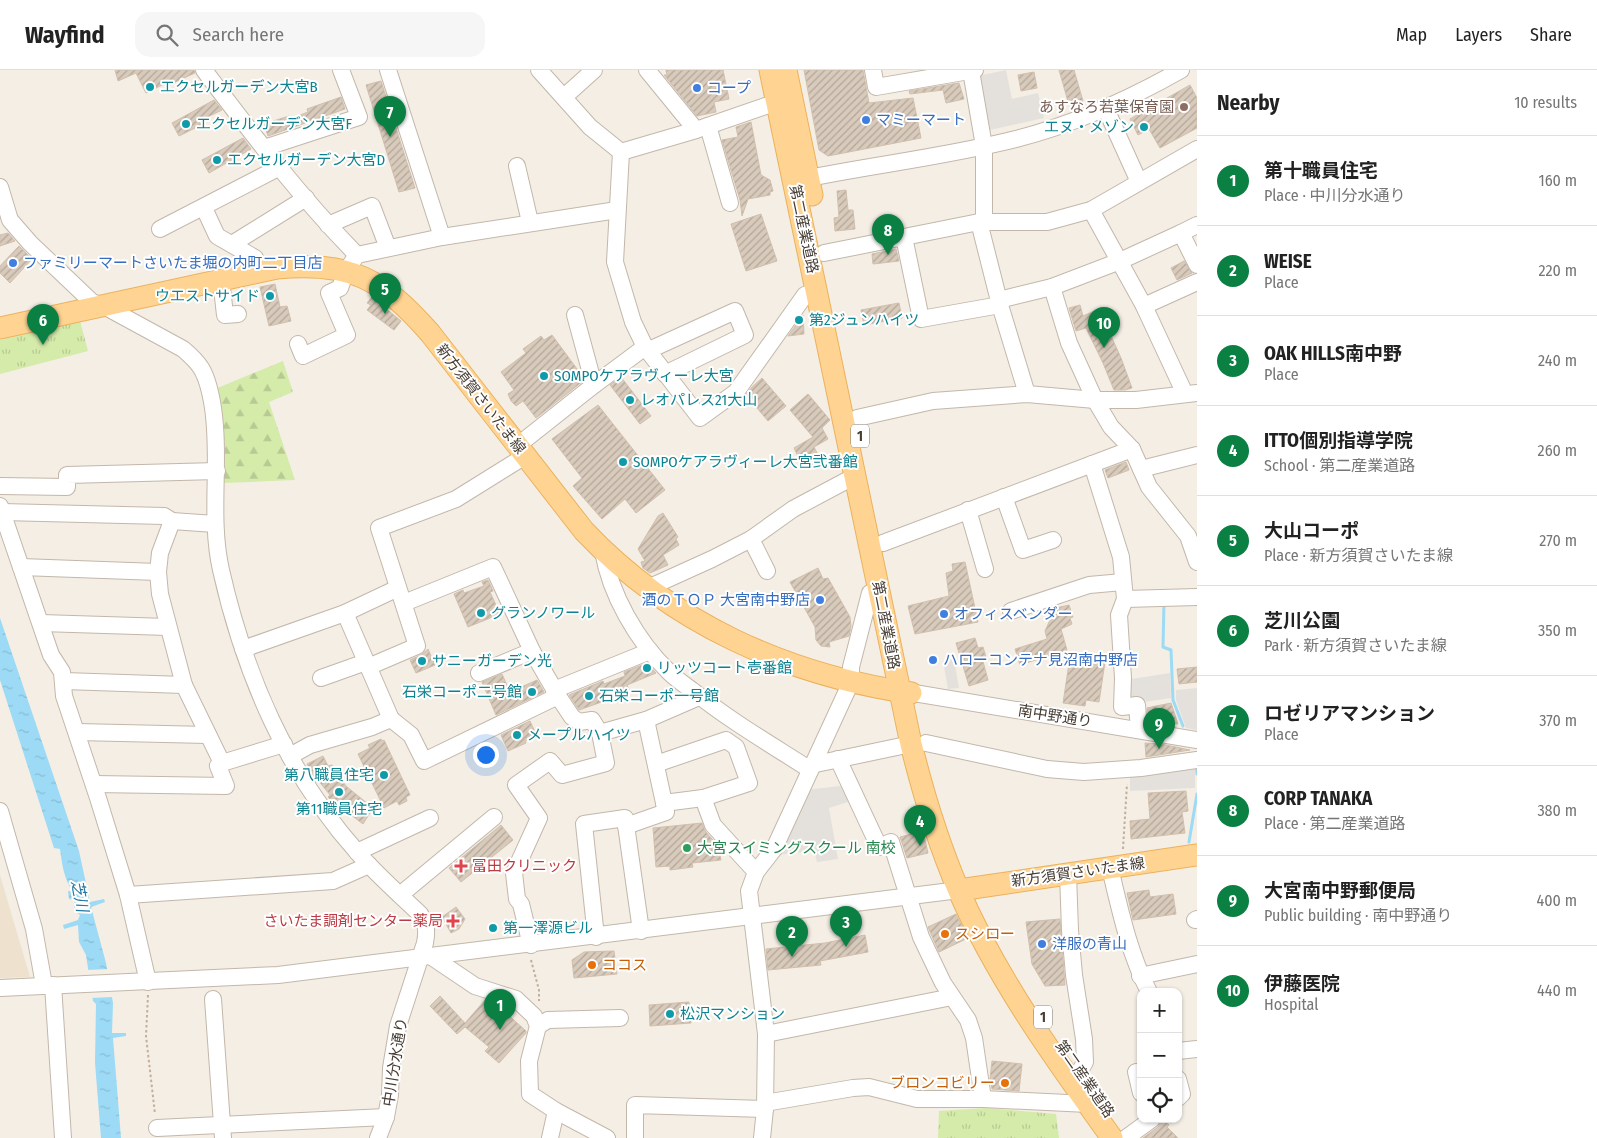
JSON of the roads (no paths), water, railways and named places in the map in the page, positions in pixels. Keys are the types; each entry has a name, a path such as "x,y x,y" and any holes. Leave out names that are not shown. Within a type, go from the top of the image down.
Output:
{"main road":[{"name":"第二産業道路","path":"770,70 776,102 824,252 883,543 907,692 933,820 966,889 1023,986 1126,1138"},
{"name":"第二産業道路","path":"786,70 816,290 878,588 907,692"},
{"name":"新方須賀さいたま線","path":"0,328 258,271 296,266 352,263 410,311 570,513 603,551 648,588 689,617 784,662 851,682 907,692"},
{"name":"新方須賀さいたま線","path":"966,889 1068,874 1117,861 1197,855"},
{"name":"第二産業道路","path":"966,889 984,942 1012,992 1112,1138"}],"street":[{"path":"204,70 264,148 328,225 352,263"},
{"path":"264,148 359,117 341,70"},
{"path":"388,70 442,237"},
{"path":"539,70 590,127 621,152"},
{"path":"564,97 594,70"},
{"path":"647,70 702,128 730,203"},
{"path":"873,70 876,87 973,70 984,146 981,223 1000,302 1027,394"},
{"path":"801,180 1016,139 1106,110 1181,70"},
{"path":"621,152 702,128 776,102"},
{"path":"1106,110 1139,182"},
{"path":"824,252 981,223 1047,222 1091,210 1197,149"},
{"path":"621,152 615,262 633,322 646,349 700,418 736,392 805,295 816,290"},
{"path":"517,166 530,222"},
{"path":"160,229 204,208 280,167"},
{"path":"0,187 4,216"},
{"path":"232,244 306,198"},
{"path":"328,225 372,206 388,248"},
{"path":"204,208 217,236 255,258 258,271"},
{"path":"298,344 303,356 347,335 329,293 340,288 352,263 388,248 442,237 617,210"},
{"path":"857,418 933,402 1027,394 1094,400 1136,400 1191,393 1091,210"},
{"name":"中川分水通り","path":"4,216 92,302 104,306 183,348 194,358 202,370 211,395 215,423 217,471 215,524 221,569 243,649 262,700 287,750 314,796 357,852 420,914 425,922 427,957 398,1026 391,1068 390,1095 386,1117 378,1138"},
{"path":"904,237 922,319 1000,302 1052,287 1120,261 1197,225"},
{"path":"1181,233 1197,265"},
{"path":"221,279 225,315 238,314"},
{"path":"1144,306 1197,282"},
{"path":"1052,287 1069,343 1094,400 1111,427 1132,449 1149,487 1188,536 1197,562"},
{"path":"321,678 417,646 379,528 456,499 521,451 594,384 646,349 735,311 745,335"},
{"path":"575,315 594,384"},
{"path":"665,374 745,335 773,340"},
{"path":"883,543 1132,449"},
{"path":"1141,469 1197,455"},
{"path":"1092,464 1121,557 1125,599 1119,615 1123,678 1122,707 1137,705 1139,730"},
{"path":"0,486 68,487 68,475 217,471"},
{"path":"648,588 751,539 793,509 855,476"},
{"path":"1004,497 1023,550 1053,540"},
{"path":"143,982 128,895 94,784 64,696 62,672 51,655 1,509 164,516 172,521 215,524"},
{"path":"968,510 985,569"},
{"path":"172,521 160,553 158,572 160,594 184,685 222,763"},
{"path":"751,539 767,571"},
{"path":"603,551 606,571 624,612 650,651 669,673 699,697 810,767 838,759 918,744 1047,769 1084,772 1128,769 1197,760"},
{"path":"21,567 158,572"},
{"path":"243,649 345,613 493,568 532,651 556,693 572,717 579,722 592,720 600,733 606,763 562,775 550,761 516,785 540,818 514,873 517,899 521,904 529,945"},
{"path":"1011,611 1089,585 1123,582"},
{"path":"762,1138 765,1106 766,1034 750,891 756,872 774,848 851,682 850,668 870,593 878,588"},
{"path":"1125,599 1197,597"},
{"path":"345,613 391,719 412,735 424,761 556,693 650,651"},
{"path":"40,623 168,627"},
{"path":"479,673 532,651"},
{"path":"64,681 184,685"},
{"name":"南中野通り","path":"907,692 1197,740"},
{"path":"600,733 646,720 699,697"},
{"path":"94,784 226,786 218,766 222,763 310,745 372,727 391,719"},
{"path":"626,826 666,812 646,720"},
{"path":"77,732 208,735"},
{"path":"656,764 726,740 736,746 749,783 703,798 664,803"},
{"path":"838,759 878,847 891,842 921,937 943,983 968,1020 974,1038 983,1099"},
{"path":"703,798 713,825 756,872"},
{"path":"0,811 34,929 53,985 63,1138"},
{"path":"400,895 494,816"},
{"path":"357,852 430,818"},
{"path":"596,937 584,824 625,818 641,931"},
{"path":"1117,861 1122,918 1140,976 1147,988"},
{"path":"128,895 333,881 369,865"},
{"path":"1068,874 1074,975 1084,1039 1084,1062 1080,1072"},
{"path":"0,988 278,976 966,889"},
{"path":"427,957 476,986 516,999 534,1016 539,1025 529,1060 530,1094 556,1111 607,1138"},
{"path":"1140,976 1197,964"},
{"path":"766,1034 952,997"},
{"path":"213,999 222,1132"},
{"path":"539,1025 548,1020 620,1018"},
{"path":"1182,1050 1197,1048"},
{"path":"1136,1072 1137,1078"},
{"path":"635,1138 635,1105 765,1106 853,1088 869,1087 917,1099 983,1099 1088,1104"},
{"path":"550,1138 556,1111"},
{"path":"157,1128 222,1132 386,1117"},
{"path":"1126,1138 1145,1123"}],"water":[{"name":"芝川","path":"0,618 79,851 90,902 104,899 105,902 91,907 106,963 113,1003 112,1033 126,1033 126,1036 113,1038 121,1138 101,1138 95,1063 96,1004 93,1001 86,955 79,942 78,925 64,929 63,925 78,920 80,915 74,909 75,900 69,899 68,891 73,891 65,877 60,849 54,848 0,680"}],"waterway":[{"path":"1164,602 1163,647 1171,650 1173,700 1183,726"},
{"path":"1196,764 1197,774"},
{"path":"1189,842 1197,794"}],"place":[{"name":"エクセルガーデン大宮B","path":"150,87"},
{"name":"コープ","path":"697,88"},
{"name":"あすなろ若葉保育園","path":"1184,107"},
{"name":"マミーマート","path":"866,120"},
{"name":"エクセルガーデン大宮F","path":"186,124"},
{"name":"エヌ・メゾン","path":"1144,127"},
{"name":"ロゼリアマンション","path":"390,137"},
{"name":"エクセルガーデン大宮D","path":"217,160"},
{"name":"CORP TANAKA","path":"888,255"},
{"name":"ファミリーマートさいたま堀の内町二丁目店","path":"13,263"},
{"name":"ウエストサイド","path":"270,296"},
{"name":"大山コーポ","path":"385,314"},
{"name":"第2ジュンハイツ","path":"799,320"},
{"name":"芝川公園","path":"43,345"},
{"name":"伊藤医院","path":"1104,348"},
{"name":"SOMPOケアラヴィーレ大宮","path":"544,376"},
{"name":"レオパレス21大山","path":"630,400"},
{"name":"SOMPOケアラヴィーレ大宮弐番館","path":"623,462"},
{"name":"酒のＴＯＰ 大宮南中野店","path":"820,600"},
{"name":"グランノワール","path":"481,613"},
{"name":"オフィスベンダー","path":"944,614"},
{"name":"ハローコンテナ見沼南中野店","path":"933,660"},
{"name":"サニーガーデン光","path":"422,661"},
{"name":"リッツコート壱番館","path":"647,668"},
{"name":"石栄コーポ二号館","path":"532,692"},
{"name":"石栄コーポ一号館","path":"589,696"},
{"name":"メープルハイツ","path":"517,735"},
{"name":"大宮南中野郵便局","path":"1159,749"},
{"name":"第八職員住宅","path":"384,775"},
{"name":"第11職員住宅","path":"339,792"},
{"name":"ITTO個別指導学院","path":"920,846"},
{"name":"大宮スイミングスクール 南校","path":"687,848"},
{"name":"冨田クリニック","path":"461,866"},
{"name":"さいたま調剤センター薬局","path":"453,921"},
{"name":"第一澤源ビル","path":"493,928"},
{"name":"スシロー","path":"945,934"},
{"name":"洋服の青山","path":"1042,944"},
{"name":"OAK HILLS南中野","path":"846,947"},
{"name":"WEISE","path":"792,957"},
{"name":"ココス","path":"592,965"},
{"name":"松沢マンション","path":"670,1014"},
{"name":"第十職員住宅","path":"500,1030"},
{"name":"ブロンコビリー","path":"1005,1083"}]}
